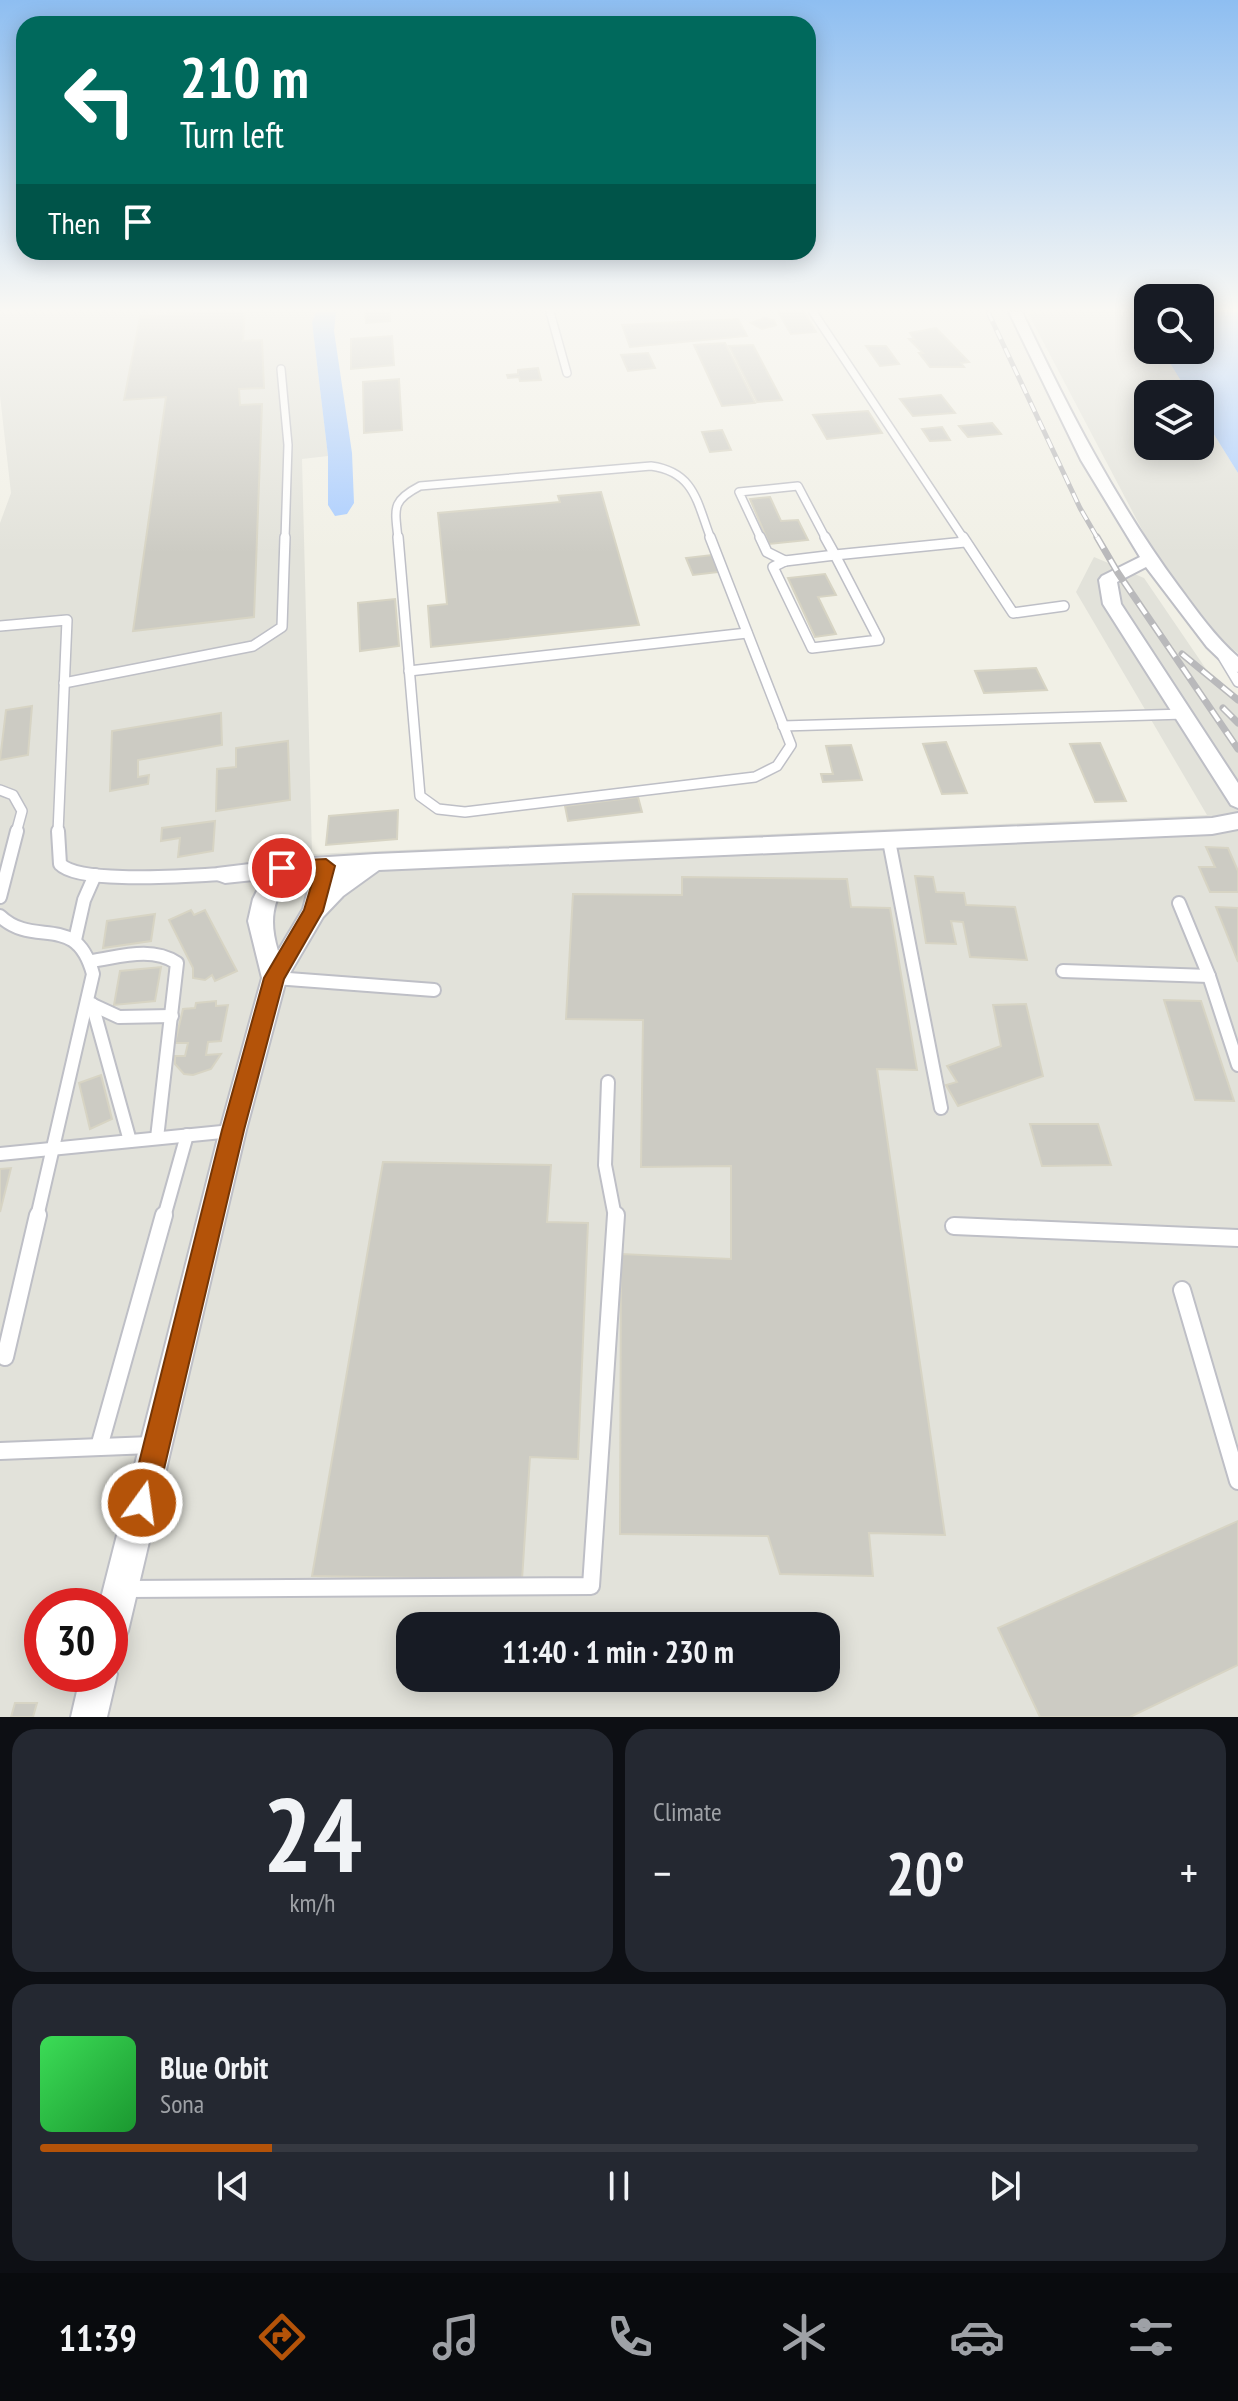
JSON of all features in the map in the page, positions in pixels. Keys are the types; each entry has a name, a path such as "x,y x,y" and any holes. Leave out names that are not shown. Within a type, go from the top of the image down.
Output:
{"street":[{"path":"1053,392 1076,439 1148,559 1221,653 1238,666"},
{"path":"1148,559 1108,580 1112,604 1238,800"},
{"path":"225,874 375,862 1212,826 1238,821"},
{"path":"314,911 353,876 375,862"},
{"path":"121,1588 233,1130 274,978 314,911 326,866"},
{"path":"274,978 259,922 260,908 282,868"},
{"path":"225,874 260,908"},
{"path":"89,1717 95,1692"}],"lane":[{"path":"64,683 253,646 282,627 288,445 283,392"},
{"path":"866,392 1013,613 1064,606"},
{"path":"651,466 674,471 689,482 791,745 786,759 772,770 755,777 465,812 438,809 420,796 409,671 395,508 401,496 420,486 651,466"},
{"path":"785,561 767,552 739,492 798,486 835,555 879,640 812,648 773,567 785,561 835,555 965,542"},
{"path":"0,627 67,620 58,861 65,869 95,875 225,874"},
{"path":"409,671 747,633"},
{"path":"1221,653 1238,682"},
{"path":"783,726 1185,714"},
{"path":"0,790 13,795 22,811 1,892"},
{"path":"889,841 941,1108"},
{"path":"75,940 84,900 95,875"},
{"path":"1179,903 1209,976 1235,1048 1238,1065"},
{"path":"0,916 4,923 15,928 50,930 75,940 91,961 92,1004 130,1141"},
{"path":"91,961 157,953 170,956 177,963 157,1138"},
{"path":"1063,971 1209,976"},
{"path":"274,978 434,990"},
{"path":"5,1357 91,984"},
{"path":"92,1004 99,1012 114,1017 172,1016"},
{"path":"128,1589 591,1586 616,1208 605,1165 608,1082"},
{"path":"0,1154 233,1130"},
{"path":"99,1447 187,1135"},
{"path":"954,1226 1238,1238"},
{"path":"1182,1290 1238,1481"},
{"path":"0,1451 157,1445"}],"shaded area":[{"path":"0,392 320,392 328,456 302,459 312,854 1207,815 1076,592 1094,557 1144,578 1206,669 1238,698 1238,1717 0,1717 0,523 11,493"},
{"path":"1070,392 1134,392 1134,460 1214,460 1214,434 1238,473 1238,653 1217,638 1158,560"}],"water":[{"path":"320,392 343,392 352,453 354,503 347,514 335,516 328,505 328,456"},
{"path":"1214,392 1238,392 1238,473 1214,434"}],"building":[{"path":"126,392 239,392 240,405 262,404 254,617 133,631 166,397 124,400"},
{"path":"363,392 400,392 402,430 364,433"},
{"path":"716,392 750,392 755,403 722,406"},
{"path":"752,392 778,392 782,400 757,402"},
{"path":"941,395 955,413 913,416 900,399"},
{"path":"868,411 882,433 827,439 813,415"},
{"path":"992,423 1001,434 968,437 959,426"},
{"path":"942,427 950,440 930,441 922,429"},
{"path":"722,430 731,450 710,452 702,432"},
{"path":"601,492 639,625 431,647 428,606 447,604 438,513 560,502 558,496"},
{"path":"770,497 781,521 798,520 808,540 769,544 750,499"},
{"path":"712,555 719,572 693,575 686,558"},
{"path":"825,574 836,595 818,597 836,634 815,637 788,578"},
{"path":"395,599 399,646 360,651 358,603"},
{"path":"1036,668 1047,690 984,693 975,671"},
{"path":"32,706 28,755 0,760 6,710"},
{"path":"221,713 222,745 138,760 138,777 149,775 148,784 110,791 112,731"},
{"path":"288,741 290,800 216,811 217,769 236,767 236,748"},
{"path":"946,742 967,793 942,794 923,744"},
{"path":"1100,743 1126,801 1095,802 1070,744"},
{"path":"851,745 862,780 823,782 821,774 833,774 826,746"},
{"path":"638,797 642,812 568,821 565,806"},
{"path":"398,810 397,839 326,845 329,816"},
{"path":"215,821 213,851 178,857 180,838 161,841 162,828"},
{"path":"1206,847 1228,848 1238,871 1238,892 1210,892 1199,867 1215,867"},
{"path":"915,876 933,877 936,892 964,893 966,905 1015,907 1027,960 970,957 963,922 951,921 956,944 926,943"},
{"path":"682,877 847,879 851,907 890,908 917,1070 877,1069 945,1535 869,1533 873,1576 780,1574 768,1536 620,1534 621,1254 731,1259 731,1166 641,1167 643,1020 566,1019 573,894 682,895"},
{"path":"1216,907 1238,908 1238,962"},
{"path":"191,910 194,915 205,910 237,971 215,981 212,975 205,980 193,978 193,968 169,920"},
{"path":"155,914 151,941 103,948 107,921"},
{"path":"161,967 155,1001 114,1005 120,971"},
{"path":"1164,1000 1201,1001 1234,1101 1195,1100"},
{"path":"216,1001 216,1006 228,1005 221,1041 208,1042 206,1055 221,1054 211,1069 193,1075 184,1074 175,1064 175,1056 185,1056 188,1043 175,1043 183,1009 195,1008 196,1003"},
{"path":"1026,1004 1043,1076 958,1106 946,1085 957,1082 947,1066 1001,1046 993,1005"},
{"path":"101,1075 112,1119 90,1129 79,1083"},
{"path":"1030,1124 1098,1124 1111,1165 1042,1166"},
{"path":"383,1162 551,1165 547,1222 588,1223 578,1459 530,1457 522,1580 312,1576"},
{"path":"11,1168 0,1212 0,1169"},
{"path":"1238,1521 1238,1665 1130,1717 1040,1717 998,1628"},
{"path":"15,1703 37,1703 33,1717 11,1717"}],"railway":[{"path":"1026,392 1080,508 1098,539"},
{"path":"1097,537 1118,573 1238,749"},
{"path":"1182,654 1238,700"},
{"path":"1223,708 1238,723"}],"route":[{"path":"142,1503 233,1130 274,978 314,911 326,866 282,868"}]}
